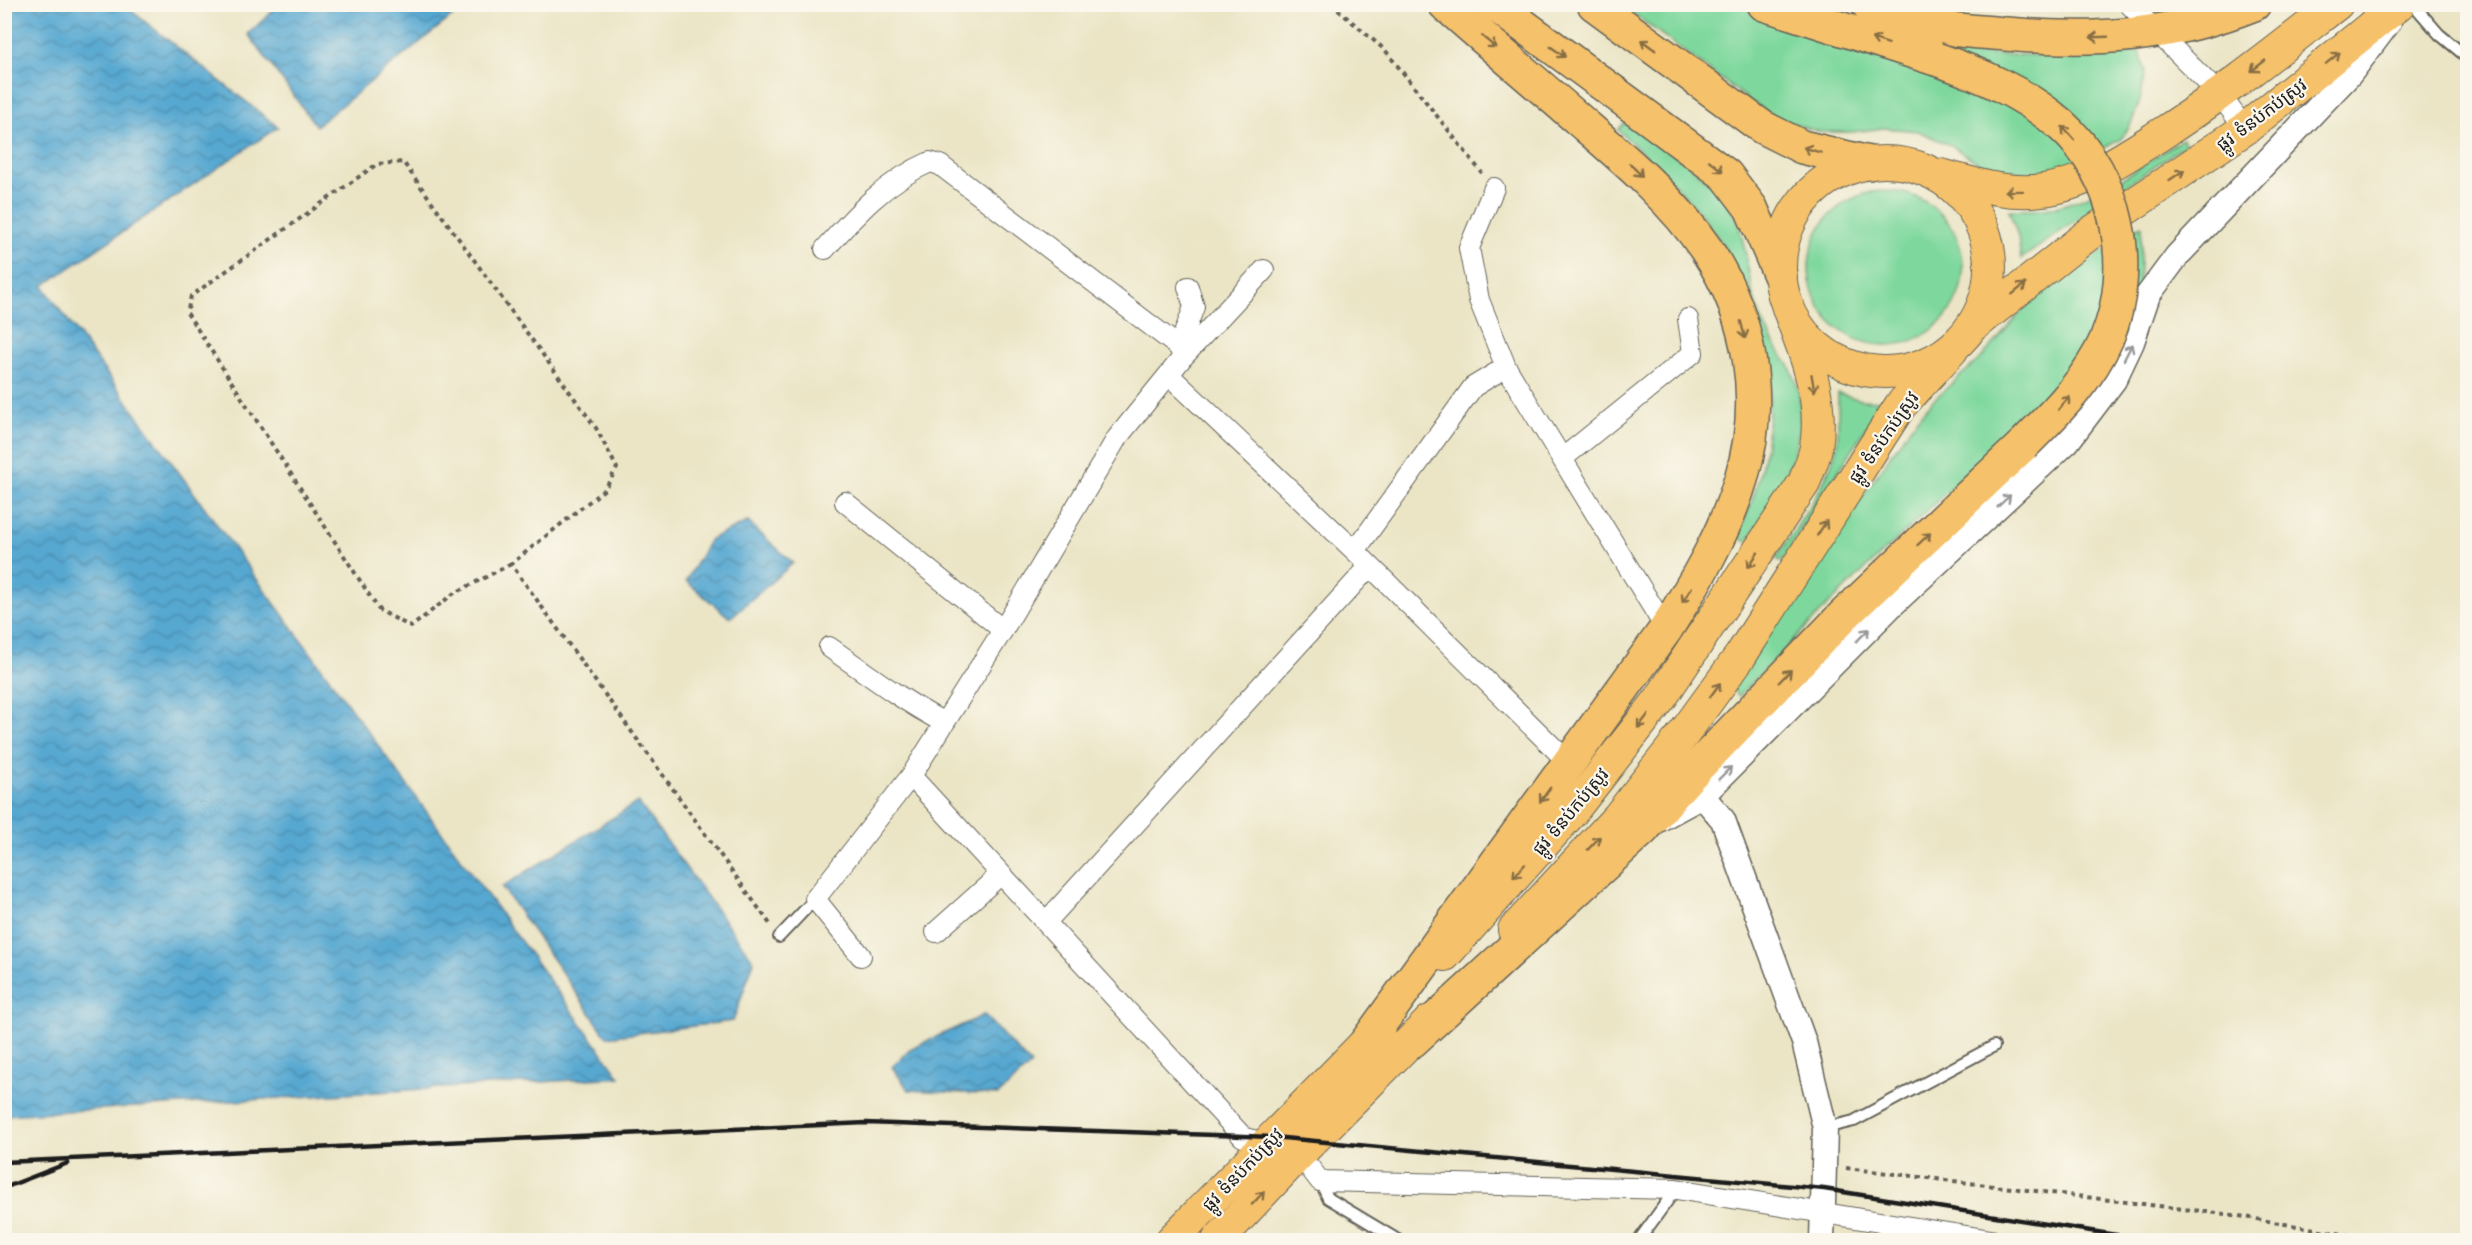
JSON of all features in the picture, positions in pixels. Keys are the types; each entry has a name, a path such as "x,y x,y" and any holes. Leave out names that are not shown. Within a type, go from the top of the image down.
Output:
{"highway":[{"path":"1363,1047 1666,628 1703,568 1729,514 1742,477 1750,435 1753,398 1750,358 1740,319 1726,283 1706,249 1677,212 1630,164 1444,4"},
{"path":"1494,4 1726,175 1751,208 1780,275"},
{"path":"1594,4 1762,126 1802,147 1869,163"},
{"path":"1412,1041 1643,829 1694,787 1843,616 2061,407 2088,374 2107,338 2119,301 2122,259 2119,229 2105,188 2086,153 2061,125 2024,98 1962,68 1764,4"},
{"path":"1868,4 1952,29 2030,36 2099,38 2157,33 2227,15 2254,4"}],"main road":[{"path":"1929,171 1959,192 1980,222 1990,256 1988,292 1974,326 1952,350 1924,366 1892,373 1860,370 1829,357 1804,336 1788,308 1780,275 1782,244 1793,214 1813,190 1839,172 1869,163 1899,163 1929,171 2000,191 2043,190 2079,181 2131,154 2221,96 2337,4"},
{"name":"ផ្លូវ ទំនប់កប់ស្រូវ","path":"1974,326 2089,234 2246,129 2401,4"},
{"name":"ផ្លូវ ទំនប់កប់ស្រូវ","path":"1172,1240 1363,1047 1570,813 1660,699 1804,483 1816,448 1817,406 1810,363 1788,308"},
{"name":"ផ្លូវ ទំនប់កប់ស្រូវ","path":"1218,1240 1299,1154 1412,1041 1634,797 1741,655 1900,406 1952,350"}],"street":[{"path":"2128,4 2221,96 2246,129"},
{"path":"1822,1240 1825,1128 1804,1042 1723,820 1694,787 2067,442 2114,380 2133,342 2148,295 2177,256 2350,74 2401,4"},
{"path":"825,249 862,207 892,183 930,162 940,165 1181,352"},
{"path":"1494,188 1468,248 1479,300 1506,367 1666,628"},
{"path":"1181,352 1264,270"},
{"path":"861,956 814,899 911,776 1003,630 1117,438 1169,375 1181,352 1194,307 1188,287"},
{"path":"1563,458 1693,353 1688,319"},
{"path":"1354,551 1473,387 1506,367"},
{"path":"1169,375 1354,551 1569,763"},
{"path":"845,502 1003,630"},
{"path":"1046,922 1369,567"},
{"path":"829,647 899,694 910,705 943,722"},
{"path":"911,776 1243,1137 1299,1154 1320,1181 1676,1190 1991,1240"},
{"path":"936,932 1001,874"}],"lane":[{"path":"2414,4 2439,34 2468,58"},
{"path":"779,937 814,899"},
{"path":"1825,1128 1854,1121 1994,1046"},
{"path":"1320,1181 1328,1198 1398,1240"},
{"path":"1639,1240 1676,1190"}],"path":[{"path":"1331,4 1385,50 1494,188"},
{"path":"403,162 596,428 617,468 605,489 511,564 453,594 411,627 379,610 187,314 191,296 377,164 403,162"},
{"path":"511,564 779,937"},
{"path":"1824,1166 2233,1215 2378,1240"}],"green space":[{"path":"1622,5 1737,5 1977,54 2100,57 2140,51 2145,72 2140,100 2130,126 2121,139 2074,164 2031,174 1983,166 1952,146 1918,131 1884,128 1852,132 1820,132 1784,121 1756,105"},
{"path":"1626,121 1689,165 1718,192 1729,206 1741,232 1758,310 1772,340 1790,366 1799,392 1801,415 1798,438 1791,460 1771,503 1747,542 1738,537 1754,496 1764,455 1769,415 1768,375 1762,336 1750,297 1731,259 1707,222 1686,197 1618,130"},
{"path":"2182,139 2186,144 2021,259 2018,236 2009,210 2050,208 2073,202 2122,179"},
{"path":"1886,191 1916,196 1941,213 1958,238 1963,268 1958,298 1941,323 1916,340 1886,345 1856,340 1831,323 1814,298 1809,268 1814,238 1831,213 1856,196"},
{"path":"2142,225 2139,284 2032,411 1832,601 1739,696 1729,687 1907,432 1932,401 1983,356 2035,296"},
{"path":"1838,393 1861,400 1883,401 1781,562 1776,558 1812,504 1833,459 1838,438"}],"water":[{"path":"4,5 124,5 278,127 43,286 620,1077 5,1115"},
{"path":"279,5 466,5 316,126 248,34"},
{"path":"748,522 793,563 730,618 686,581 710,539"},
{"path":"638,802 754,961 733,1021 607,1037 502,887"},
{"path":"984,1015 1031,1065 998,1095 909,1090 892,1067 912,1048"}],"railway":[{"path":"4,1162 866,1123 1273,1137 1824,1189 2148,1240"},
{"path":"4,1188 68,1163"}]}
